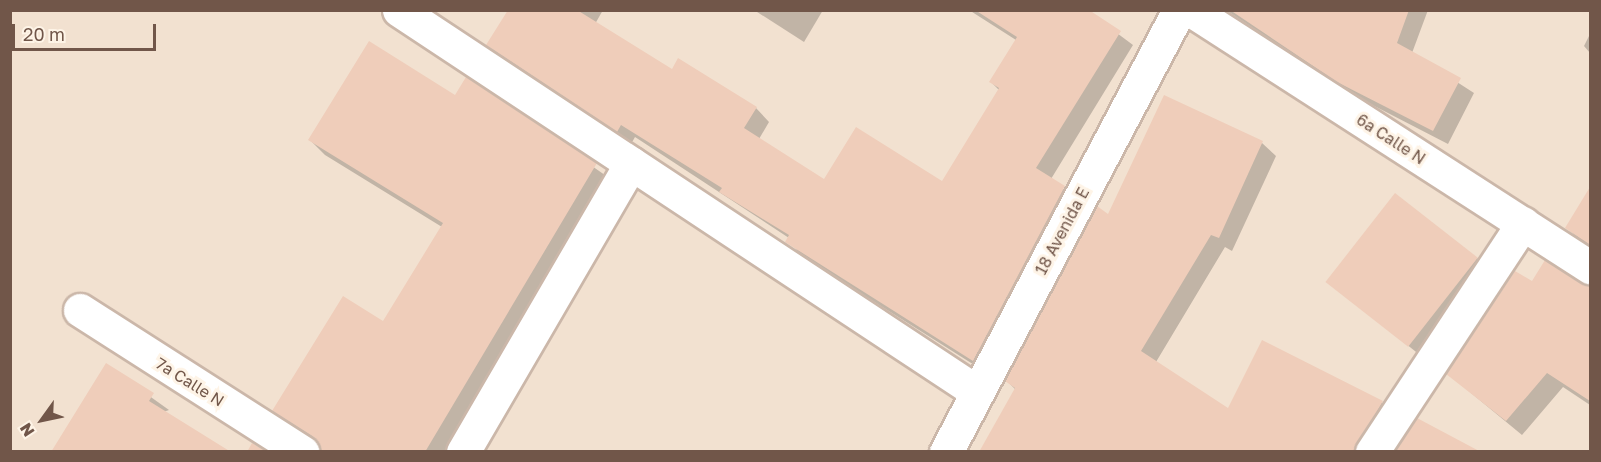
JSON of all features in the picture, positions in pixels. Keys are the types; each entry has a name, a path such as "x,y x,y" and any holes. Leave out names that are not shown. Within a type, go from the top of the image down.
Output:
{"street":[{"path":"399,10 977,392"},
{"name":"18 Avenida E","path":"946,452 1179,10"},
{"name":"6a Calle N","path":"1191,10 1590,267"},
{"path":"463,452 631,163"},
{"path":"1372,452 1523,223"},
{"name":"7a Calle N","path":"80,310 302,452"}],"shaded area":[{"path":"11,11 1590,11 1590,451 11,451"}],"building":[{"path":"508,10 577,10 672,69 678,58 757,107 744,128 824,179 856,127 942,181 999,88 989,82 1017,37 975,10 1089,10 1121,31 1036,168 1065,186 973,361 785,242 789,235 719,192 722,188 621,125 617,132 486,45"},
{"path":"1230,10 1409,10 1397,43 1461,78 1433,131 1337,82"},
{"path":"369,41 455,95 466,77 597,163 425,452 321,452 312,436 272,411 343,296 383,321 443,223 308,140"},
{"path":"1164,95 1263,141 1219,238 1211,235 1141,351 1228,408 1262,340 1383,401 1353,452 979,452 1015,388 1005,381 1097,206 1108,214"},
{"path":"1590,187 1590,245 1565,228"},
{"path":"1395,193 1478,258 1408,347 1325,282"},
{"path":"1545,260 1590,285 1590,401 1547,373 1506,421 1446,374 1515,271 1532,281"},
{"path":"106,363 154,393 149,401 231,452 51,452"},
{"path":"1417,418 1481,452 1395,452"},
{"path":"252,443 266,452 247,452"}]}
